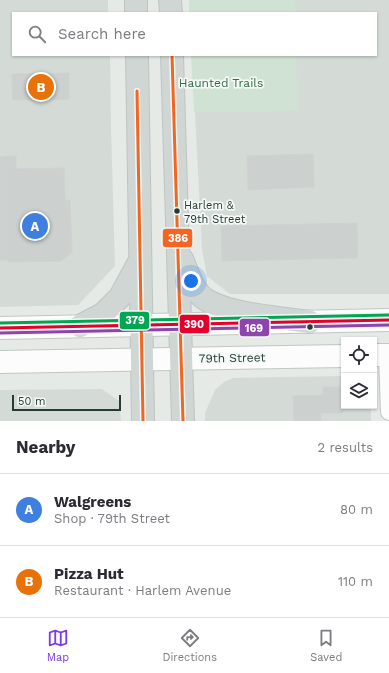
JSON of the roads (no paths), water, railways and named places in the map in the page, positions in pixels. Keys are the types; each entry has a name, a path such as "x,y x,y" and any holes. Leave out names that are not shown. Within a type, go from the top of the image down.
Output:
{"main road":[{"path":"136,0 136,12"},
{"path":"170,0 170,12"},
{"path":"137,56 144,421"},
{"path":"172,56 182,421"},
{"path":"177,248 194,286 199,294 207,301 223,308 242,312 310,322"},
{"path":"80,326 103,314 120,297 140,259"},
{"path":"0,328 389,320"},
{"name":"79th Street","path":"0,362 341,356"}],"street":[{"path":"383,355 389,412"}],"place":[{"name":"Pizza Hut","path":"41,87"},
{"name":"Harlem & 79th Street","path":"177,211"},
{"name":"Walgreens","path":"35,226"}],"park label":[{"name":"Haunted Trails","path":"221,83"}]}
